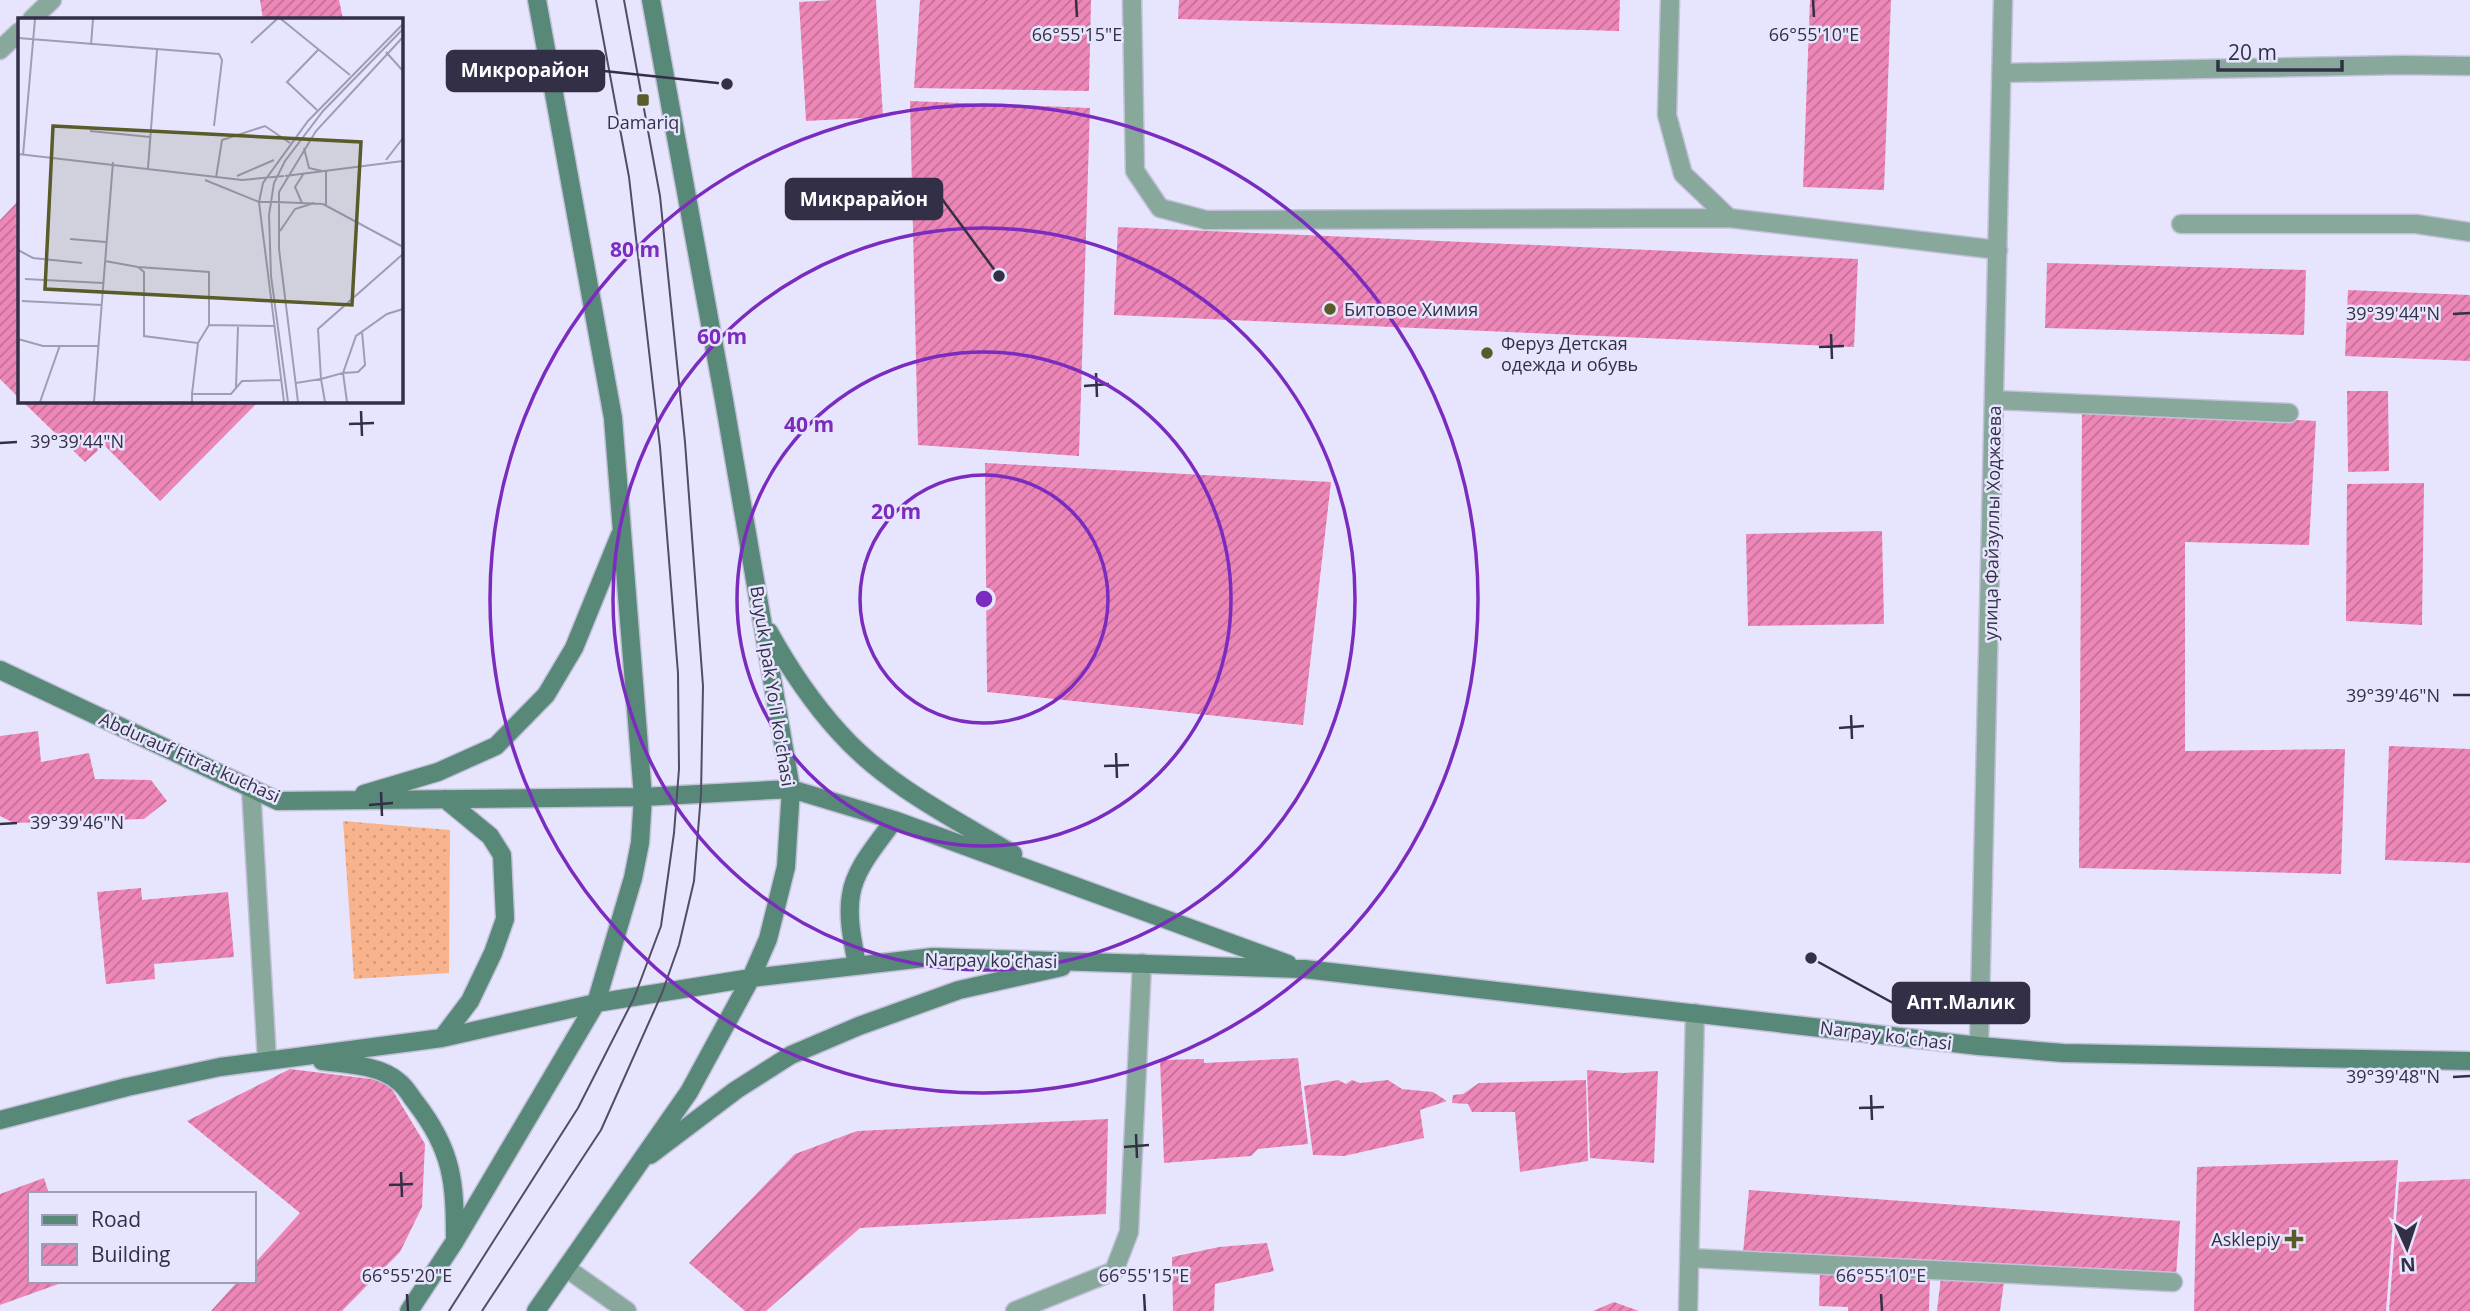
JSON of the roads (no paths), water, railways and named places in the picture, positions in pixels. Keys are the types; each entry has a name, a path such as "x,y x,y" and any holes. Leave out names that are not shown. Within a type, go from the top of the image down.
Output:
{"main road":[{"path":"409,1311 455,1241 596,1003 633,878 640,843 643,797 613,418 537,0"},
{"name":"Buyuk Ipak Yo'li ko'chasi","path":"536,1311 689,1092 751,978 768,939 786,867 791,789 651,0"},
{"path":"345,800 438,772 496,746 546,695 560,672 574,648 621,532"},
{"path":"762,621 795,677 840,733 890,778 1049,875"},
{"name":"Abdurauf Fitrat kuchasi","path":"0,670 278,801 643,797"},
{"name":"Narpay ko'chasi","path":"643,797 791,789 894,820 1304,969"},
{"path":"442,1038 470,1001 493,953 505,919 502,855 490,836 445,799"},
{"path":"857,965 850,894 858,875 894,820"},
{"name":"Narpay ko'chasi","path":"301,1058 442,1038 596,1003 751,978 933,957 1304,969 1979,1046 2063,1053 2470,1061"},
{"path":"639,1164 736,1090 790,1055 859,1026 959,990 1086,962"},
{"path":"0,1119 127,1087 267,1060 301,1058 373,1069 399,1081 428,1119 447,1156 455,1188 455,1241"}],"street":[{"path":"33,18 52,0"},
{"path":"1132,0 1135,171 1160,208 1206,220 1728,218 1998,250"},
{"path":"1670,0 1667,115 1683,174 1728,218"},
{"name":"улица Файзуллы Ходжаева","path":"1979,1046 2003,0"},
{"path":"0,50 18,33"},
{"path":"2002,73 2390,65 2470,66"},
{"path":"2180,224 2416,224 2470,232"},
{"path":"1994,400 2289,413"},
{"path":"251,788 267,1060"},
{"path":"1015,1311 1114,1271 1129,1232 1142,964"},
{"path":"1688,1311 1695,1013"},
{"path":"1690,1258 2173,1282"},
{"path":"566,1268 627,1311"}],"tram line":[{"path":"449,1311 578,1108 634,998 661,926 674,833 679,769 678,673 660,447 629,177 596,0"},
{"path":"482,1311 601,1130 662,993 679,945 694,881 701,794 703,686 685,442 660,196 624,0"}],"place":[{"name":"Микрорайон","path":"727,84"},
{"name":"Damariq","path":"643,100"},
{"name":"Микрарайон","path":"999,276"},
{"name":"Битовое Химия","path":"1330,309"},
{"name":"Феруз Детская одежда и обувь","path":"1487,353"},
{"name":"Апт.Малик","path":"1811,958"},
{"name":"Asklepiy","path":"2294,1239"}]}
